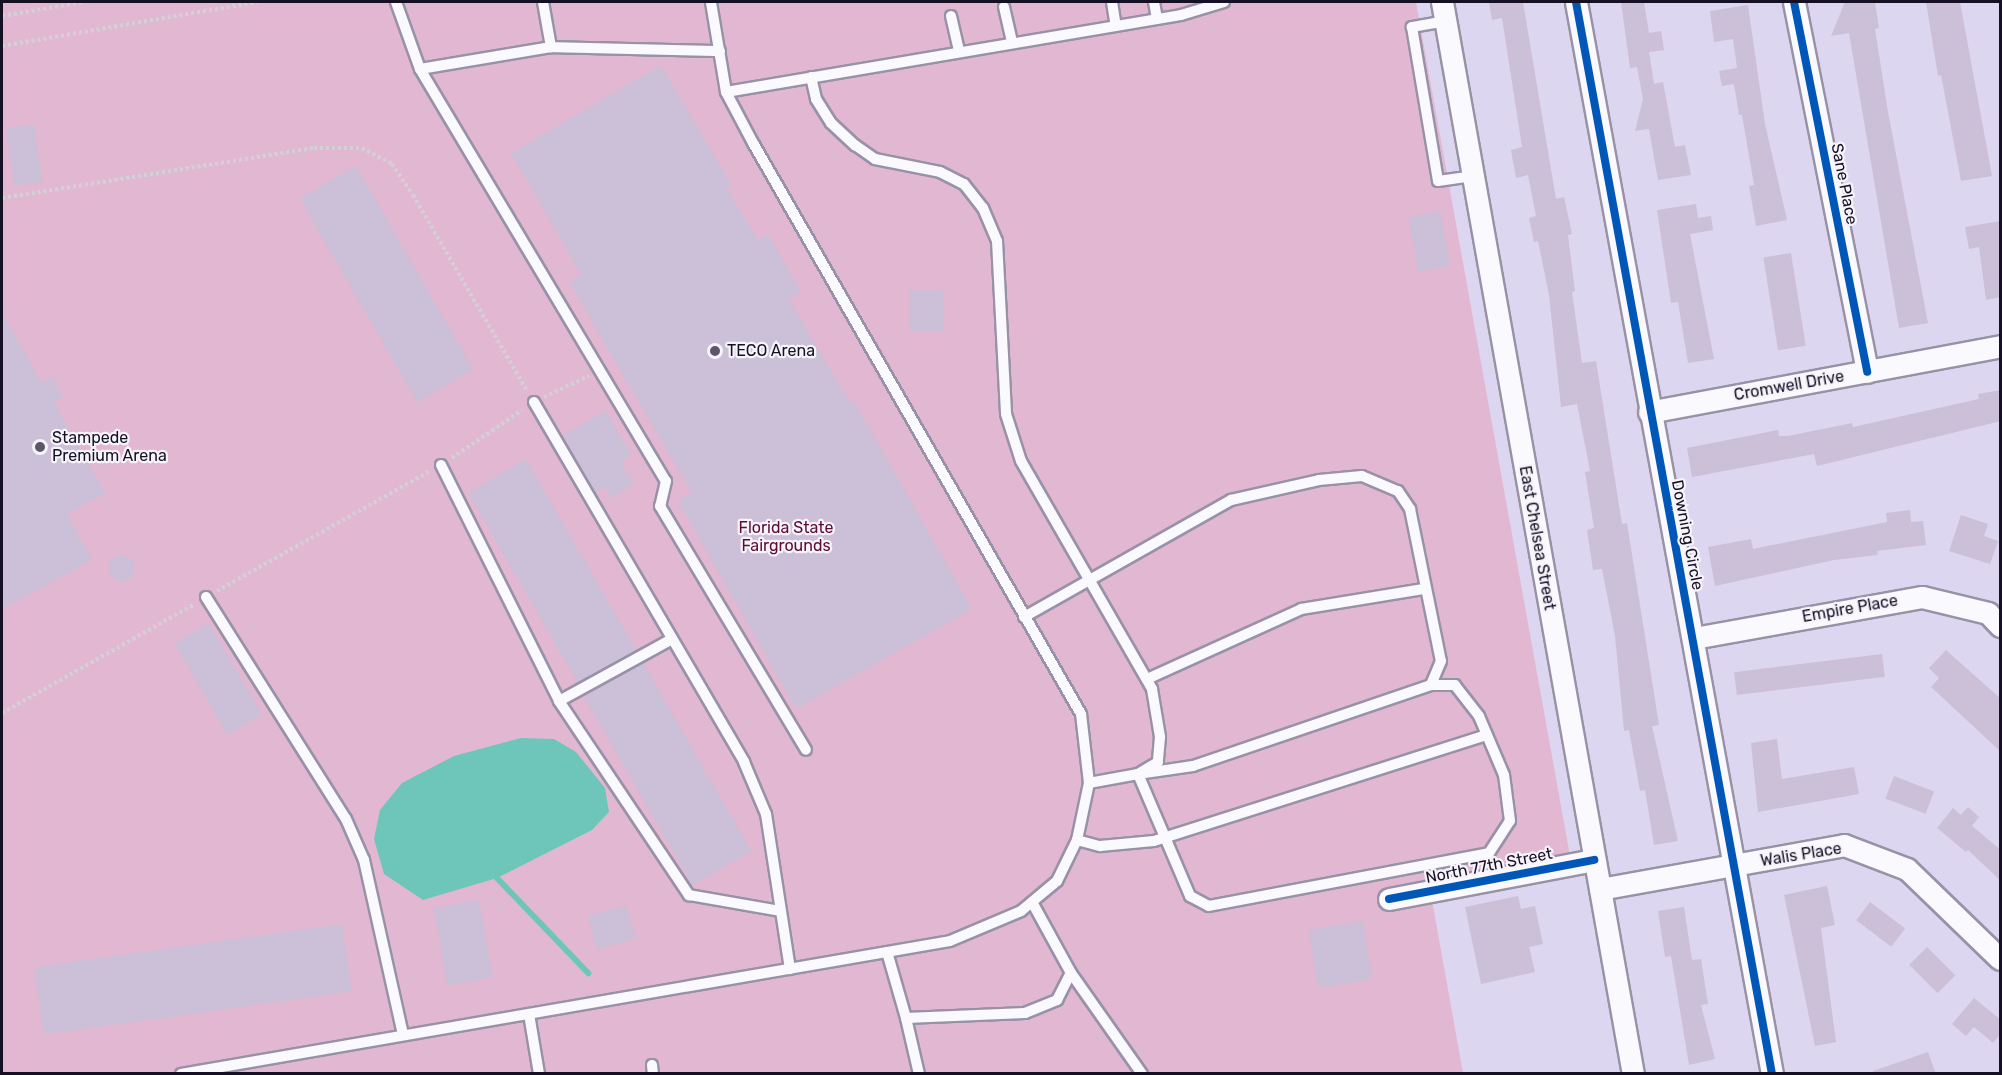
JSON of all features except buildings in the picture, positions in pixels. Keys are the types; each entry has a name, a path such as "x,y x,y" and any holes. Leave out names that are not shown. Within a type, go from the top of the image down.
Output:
{"street":[{"name":"Downing Circle","path":"1576,2 1649,412 1694,638 1772,1074"},
{"name":"Sane Place","path":"1794,2 1867,372"},
{"name":"East Chelsea Street","path":"1444,11 1633,1074"},
{"name":"Cromwell Drive","path":"1649,412 2001,346"},
{"name":"Empire Place","path":"1694,638 1922,597 1988,613 2001,626"},
{"name":"Walis Place","path":"1600,889 1844,845 1907,869 2001,959"},
{"name":"North 77th Street","path":"1389,899 1594,860"}],"lane":[{"path":"396,2 420,69 666,481 660,506 806,750"},
{"path":"543,2 551,47"},
{"path":"181,1074 950,941 1022,911 1057,881 1077,840 1089,783 1081,714 726,92 711,2"},
{"path":"1112,2 1116,26"},
{"path":"1154,2 1157,19"},
{"path":"726,92 1157,19 1224,2"},
{"path":"1004,7 1012,43"},
{"path":"1444,11 1412,27 1438,181 1473,176"},
{"path":"951,16 959,52"},
{"path":"420,69 551,47 720,51"},
{"path":"811,77 816,99 831,123 855,145 875,159 908,164 956,180 964,184 983,208 997,241 1006,414 1021,461 1147,679 1160,737 1158,762 1138,774"},
{"path":"534,402 744,762 766,814 790,969"},
{"path":"441,465 559,701 689,895 781,911"},
{"path":"1024,617 1231,500 1319,480 1362,476 1398,491 1410,509 1423,589 1441,661 1431,685"},
{"path":"1147,679 1301,609 1423,589"},
{"path":"206,597 346,819 364,860 402,1035"},
{"path":"559,701 672,639"},
{"path":"1089,783 1138,774 1193,766 1431,685 1455,685 1479,716 1504,775 1510,820 1489,853 1209,906 1190,896 1138,774"},
{"path":"1077,840 1100,846 1164,837 1486,735"},
{"path":"1032,902 1071,973 1142,1074"},
{"path":"887,952 906,1018 918,1074"},
{"path":"906,1018 1025,1013 1057,1000 1071,973"},
{"path":"529,1014 539,1074"}],"path":[{"path":"2,16 84,2"},
{"path":"2,46 257,2"},
{"path":"2,198 314,148 362,148 392,164 413,195 534,402"},
{"path":"2,713 441,465 534,402 601,370"}],"green space":[{"name":"Florida State Fairgrounds","path":"2,2 1416,2 1570,856 1428,878 1463,1073 2,1074"}],"shaded area":[{"path":"521,738 554,739 576,752 605,788 609,812 592,830 497,878 423,900 384,874 374,839 380,810 402,783 454,756"}],"waterway":[{"path":"497,878 588,973"}],"cycle path":[{"path":"1576,2 1772,1074"},
{"path":"1794,2 1867,372"},
{"path":"1389,899 1594,860"}],"place":[{"name":"TECO Arena","path":"715,351"},
{"name":"Stampede Premium Arena","path":"40,447"}]}
